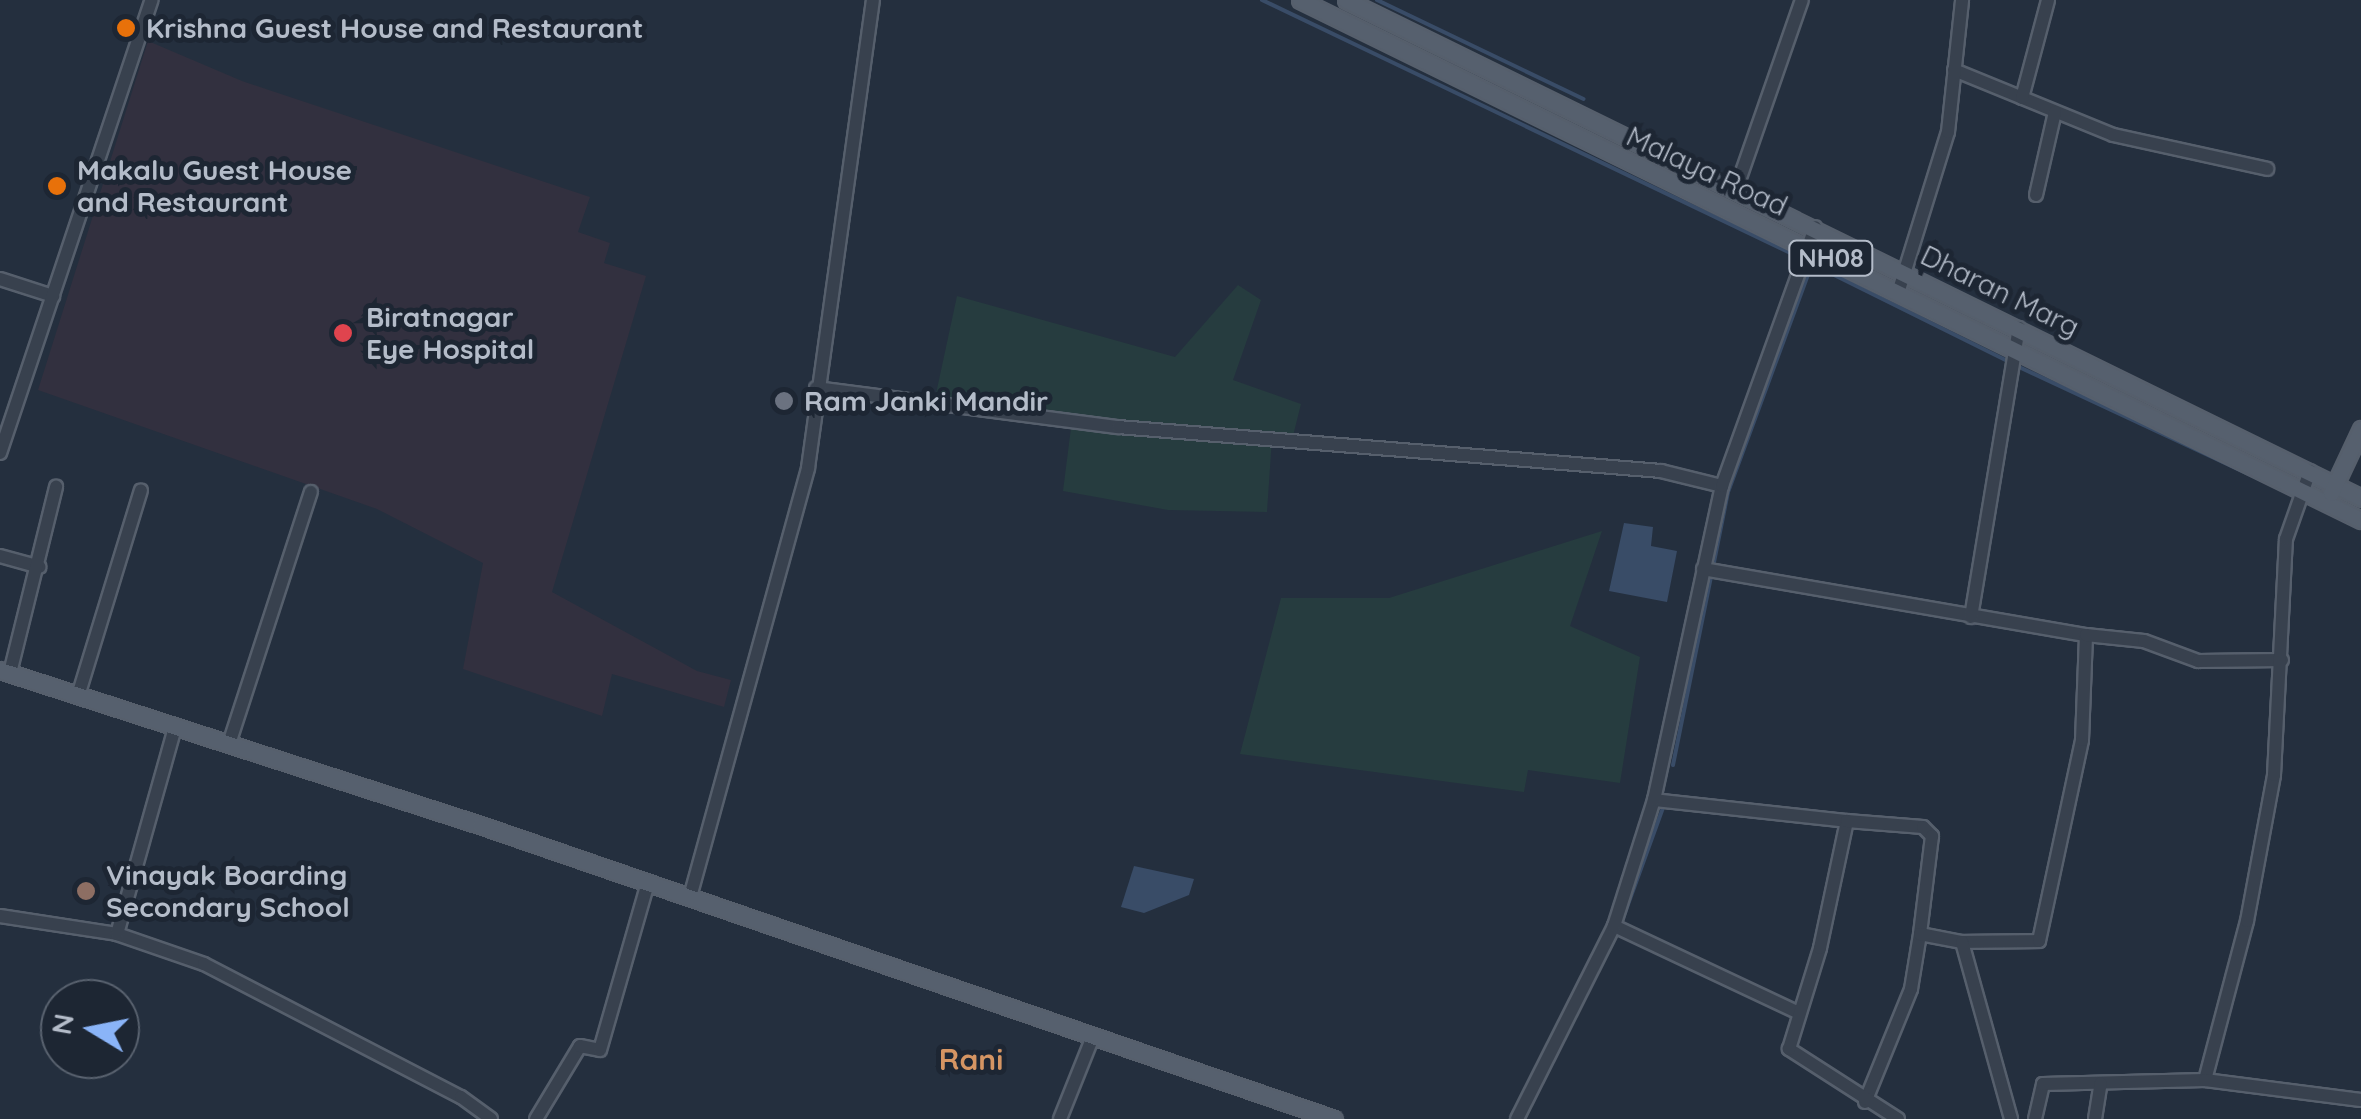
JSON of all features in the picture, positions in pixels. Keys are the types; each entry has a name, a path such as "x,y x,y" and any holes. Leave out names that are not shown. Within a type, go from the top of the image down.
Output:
{"main road":[{"name":"Malaya Road","path":"1300,0 2361,520"},
{"name":"Dharan Marg","path":"1346,0 1735,192 1815,226 2361,498"},
{"path":"2327,503 2361,429"},
{"path":"5,672 648,882 1334,1119"}],"street":[{"path":"0,454 152,0"},
{"path":"690,897 808,468 816,388 873,0"},
{"path":"1735,192 1802,0"},
{"path":"1898,290 1948,132 1962,0"},
{"path":"2022,98 2048,0"},
{"path":"1954,70 2114,135 2267,169"},
{"path":"2036,195 2056,112"},
{"path":"1517,1119 1614,926 1654,800 1722,486 1815,226"},
{"path":"0,279 53,296"},
{"path":"1971,617 2019,328"},
{"path":"816,388 1118,427 1661,471 1722,486"},
{"path":"2205,1080 2258,864 2274,774 2286,539 2310,472"},
{"path":"5,672 40,568 56,487"},
{"path":"78,696 140,490"},
{"path":"229,744 311,492"},
{"path":"0,556 40,568"},
{"path":"1703,569 1971,617 2144,641 2198,660 2282,660"},
{"path":"1920,934 1962,942 2039,941 2082,740 2086,635"},
{"path":"117,934 175,728"},
{"path":"1654,800 1922,827 1932,836 1911,990 1865,1102"},
{"path":"1848,821 1789,1049 1865,1102 1898,1119"},
{"path":"536,1119 580,1046 597,1052 602,1046 648,882"},
{"path":"0,916 117,934 204,964 461,1097 490,1119"},
{"path":"1614,926 1800,1012"},
{"path":"1962,942 2011,1119"},
{"path":"1060,1119 1092,1038"},
{"path":"2035,1119 2043,1084 2205,1080 2361,1100"},
{"path":"2095,1119 2100,1083"}],"shaded area":[{"name":"Biratnagar Eye Hospital","path":"148,41 242,81 590,197 578,232 610,243 604,263 646,276 552,592 697,671 731,680 724,707 612,674 602,716 463,669 483,563 377,509 38,390"}],"green space":[{"path":"1238,285 1261,300 1233,380 1301,404 1292,440 1272,438 1267,512 1168,510 1063,491 1072,420 934,403 957,296 1175,357"},
{"path":"1602,531 1570,626 1640,657 1620,783 1528,770 1524,792 1240,754 1281,598 1389,598"}],"water":[{"path":"1624,523 1653,527 1651,546 1677,551 1667,602 1609,591"},
{"path":"1134,866 1194,879 1189,895 1144,913 1121,907"}],"waterway":[{"path":"1262,0 1799,257"},
{"path":"1377,0 1584,99"},
{"path":"1714,562 1728,492 1812,264 2005,360"},
{"path":"2019,367 2268,483"},
{"path":"1673,765 1711,577"},
{"path":"1622,921 1664,805"}],"place":[{"name":"Krishna Guest House and Restaurant","path":"126,28"},
{"name":"Makalu Guest House and Restaurant","path":"57,186"},
{"name":"Biratnagar Eye Hospital","path":"343,333"},
{"name":"Ram Janki Mandir","path":"784,401"},
{"name":"Vinayak Boarding Secondary School","path":"86,891"}],"district":[{"name":"Rani","path":"971,1059"}]}
